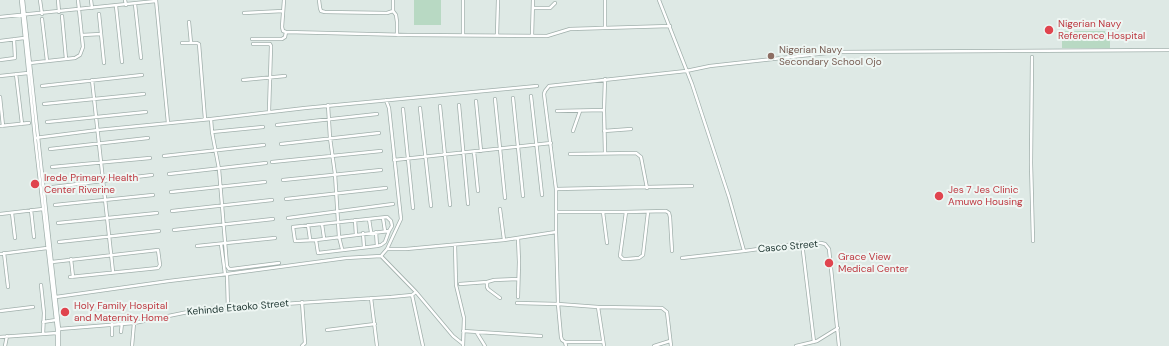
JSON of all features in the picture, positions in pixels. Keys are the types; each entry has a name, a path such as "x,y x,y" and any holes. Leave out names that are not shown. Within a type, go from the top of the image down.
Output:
{"street":[{"path":"22,0 36,138 59,329 58,346"},
{"path":"40,0 42,14"},
{"path":"58,0 59,12"},
{"path":"30,63 75,58 80,55 83,47 78,0"},
{"path":"91,0 92,8"},
{"path":"126,0 126,5"},
{"path":"284,0 283,30 286,32"},
{"path":"319,0 321,11 325,12 393,11"},
{"path":"393,0 393,11 396,15 397,35"},
{"path":"463,0 463,35"},
{"path":"497,35 498,0"},
{"path":"532,36 533,0"},
{"path":"605,0 605,28"},
{"path":"659,0 670,26 724,181 744,251"},
{"path":"0,18 156,1 168,123"},
{"path":"533,8 550,8 555,3"},
{"path":"135,4 140,58"},
{"path":"116,6 122,62"},
{"path":"244,13 283,12"},
{"path":"99,14 104,63"},
{"path":"62,16 66,59"},
{"path":"42,19 47,61"},
{"path":"189,22 191,42"},
{"path":"286,32 532,36 552,35 570,29 670,26"},
{"path":"252,39 282,39 285,37 286,32"},
{"path":"82,35 101,34"},
{"path":"0,41 25,37"},
{"path":"25,37 30,63 29,73"},
{"path":"0,60 14,59 14,39"},
{"path":"182,43 196,43 199,44 200,47 205,119"},
{"path":"253,44 270,44 271,46 269,111"},
{"path":"566,346 565,342 561,339 558,304 556,189 544,94 546,88 554,85 686,71 710,66 836,52 1169,50"},
{"path":"1032,57 1031,163 1033,241"},
{"path":"0,76 29,73"},
{"path":"16,74 22,124"},
{"path":"42,86 142,75"},
{"path":"243,80 285,76"},
{"path":"92,80 100,144 112,272"},
{"path":"605,80 605,153"},
{"path":"36,138 98,130 211,119 269,111 537,86"},
{"path":"44,104 144,94"},
{"path":"531,96 542,195"},
{"path":"0,97 2,126 29,123"},
{"path":"513,98 523,196"},
{"path":"495,99 505,198"},
{"path":"56,297 169,280 346,258 381,256 387,249 401,219 389,108 386,100"},
{"path":"476,101 481,151"},
{"path":"459,105 462,154 468,204"},
{"path":"328,106 330,138 337,194 339,237 342,249"},
{"path":"440,106 450,205"},
{"path":"420,108 431,206"},
{"path":"403,109 413,208"},
{"path":"557,111 604,110"},
{"path":"573,131 580,111"},
{"path":"47,122 146,112"},
{"path":"277,125 377,114"},
{"path":"211,119 221,187 221,206 226,243 227,266 232,270 279,263"},
{"path":"212,132 263,127"},
{"path":"604,131 631,129"},
{"path":"281,144 380,133"},
{"path":"50,150 148,138"},
{"path":"394,160 426,158 551,143"},
{"path":"164,156 264,145"},
{"path":"272,162 381,151"},
{"path":"474,152 478,191"},
{"path":"570,154 636,153 641,157 647,188"},
{"path":"52,167 150,158"},
{"path":"169,174 266,164"},
{"path":"283,180 381,170"},
{"path":"53,186 152,176"},
{"path":"171,192 265,182"},
{"path":"556,189 692,186"},
{"path":"286,199 386,188"},
{"path":"55,205 153,195"},
{"path":"172,211 272,200"},
{"path":"288,218 393,204"},
{"path":"0,214 44,209"},
{"path":"31,210 34,237"},
{"path":"500,210 504,240"},
{"path":"557,212 666,211 669,213 672,251"},
{"path":"12,212 15,238"},
{"path":"603,212 607,243"},
{"path":"626,212 620,256 623,259 639,258 643,255 648,212"},
{"path":"58,223 157,213"},
{"path":"316,240 318,253 342,249 381,246 385,242 392,226 391,221 390,218 387,217 293,227 295,241 310,239 316,240 389,231"},
{"path":"383,218 385,231"},
{"path":"174,230 273,219"},
{"path":"369,219 372,232"},
{"path":"355,220 356,234"},
{"path":"322,224 324,238"},
{"path":"308,225 310,239"},
{"path":"59,242 159,231"},
{"path":"376,232 377,246"},
{"path":"387,249 455,245 504,240 556,232"},
{"path":"363,233 364,247"},
{"path":"197,246 275,238"},
{"path":"518,238 518,297"},
{"path":"802,243 814,342"},
{"name":"Casco Street","path":"682,258 802,243 821,243 829,249 839,346"},
{"path":"221,244 226,274 228,308"},
{"path":"455,245 456,284 463,312 463,345"},
{"path":"0,254 49,248"},
{"path":"49,248 56,297 55,303"},
{"path":"52,262 71,259 158,250 160,266 158,268 71,277 71,259"},
{"path":"4,253 8,287"},
{"path":"381,256 416,292 453,336 463,345"},
{"path":"460,284 487,282 500,279 518,279"},
{"path":"487,282 488,289 500,298"},
{"path":"41,285 43,334"},
{"path":"416,292 412,295 423,346"},
{"name":"Kehinde Etaoko Street","path":"59,329 134,323 188,312 228,308 412,295"},
{"path":"371,298 377,346"},
{"path":"302,302 305,343 302,346"},
{"path":"517,303 598,307 662,308 667,312 671,346"},
{"path":"0,311 33,307"},
{"path":"598,307 602,342 604,346"},
{"path":"43,322 57,320"},
{"path":"57,320 58,346"},
{"path":"132,346 134,323"},
{"path":"112,324 112,335"},
{"path":"121,332 122,324"},
{"path":"327,330 375,324"},
{"path":"796,346 814,342 838,327"},
{"path":"463,331 541,336"},
{"path":"0,337 57,333"},
{"path":"477,333 485,346"},
{"path":"5,346 7,336"},
{"path":"654,346 670,341"},
{"path":"565,342 602,342"}],"green space":[{"path":"414,0 441,0 441,25 414,25"},
{"path":"1065,31 1105,31 1105,33 1107,33 1110,31 1110,48 1062,48 1062,33"}],"place":[{"name":"Nigerian Navy Reference Hospital","path":"1049,30"},
{"name":"Nigerian Navy Secondary School Ojo","path":"771,56"},
{"name":"Irede Primary Health Center Riverine","path":"35,184"},
{"name":"Jes 7 Jes Clinic Amuwo Housing","path":"939,196"},
{"name":"Grace View Medical Center","path":"829,263"},
{"name":"Holy Family Hospital and Maternity Home","path":"65,312"}]}
